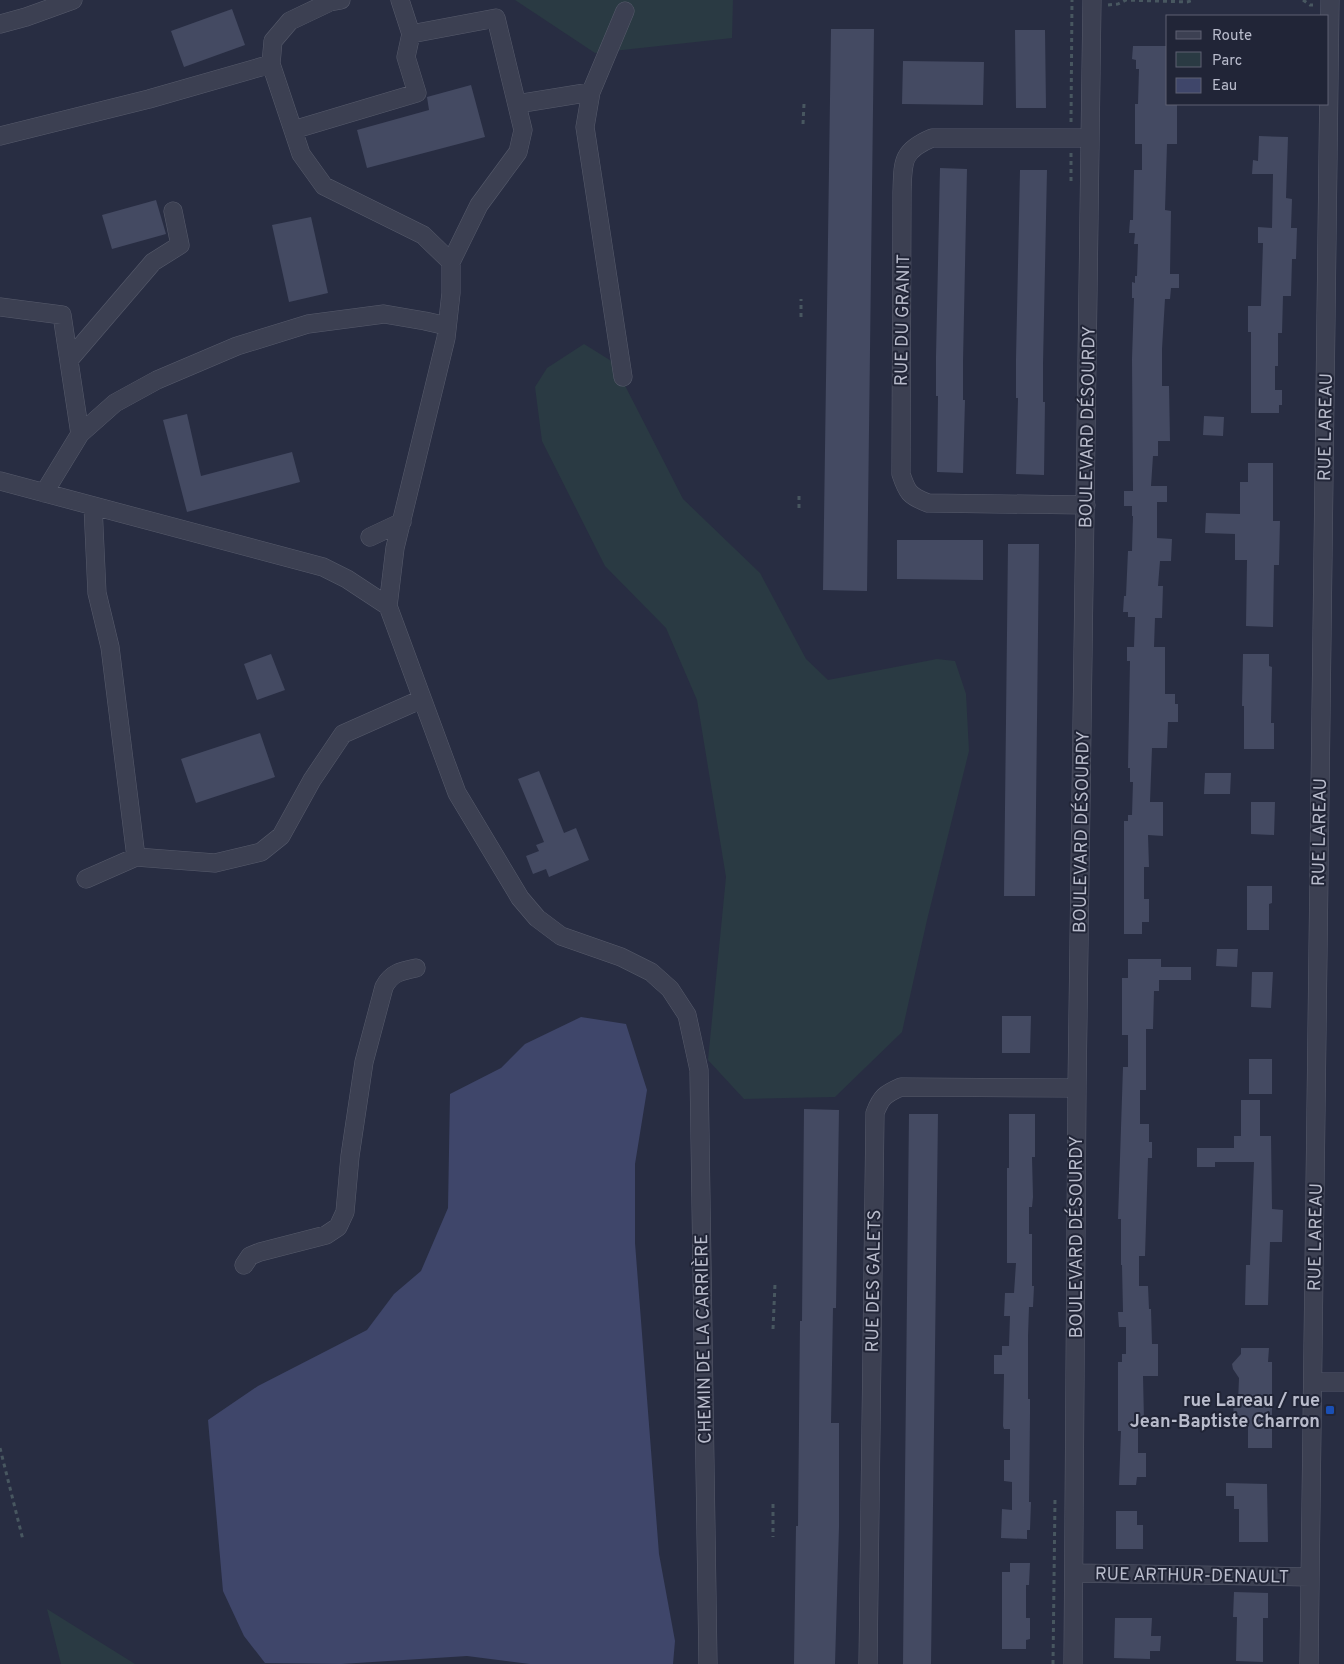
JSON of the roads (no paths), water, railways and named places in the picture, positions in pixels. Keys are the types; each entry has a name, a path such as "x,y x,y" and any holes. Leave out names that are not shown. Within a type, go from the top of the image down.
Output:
{"street":[{"path":"0,24 73,0"},
{"path":"341,0 330,2 290,21 273,41 271,64 300,154 324,186 424,235 451,262"},
{"path":"293,130 417,93 406,56 411,34 400,0"},
{"name":"RUE LAREAU","path":"1329,81 1330,0"},
{"name":"BOULEVARD DÉSOURDY","path":"1072,1664 1077,1088 1090,138 1100,2"},
{"path":"623,377 585,127 592,92 625,11"},
{"path":"86,879 136,856 215,862 261,852 282,836 312,780 343,734 422,699 388,606 395,548 446,338 451,293 451,262 479,205 518,152 523,130 496,18 411,34"},
{"path":"0,136 149,99 271,64"},
{"path":"517,104 592,92"},
{"name":"RUE LAREAU","path":"1309,1664 1329,105"},
{"name":"RUE DU GRANIT","path":"1086,505 928,503 909,494 901,474 902,192 903,166 908,152 918,144 932,138 1090,138"},
{"path":"69,360 153,262 180,245 173,211"},
{"path":"0,308 62,315 80,434"},
{"path":"44,493 80,434 115,403 157,380 237,346 308,324 384,314 425,320 447,326"},
{"path":"0,481 323,567 347,579 388,606"},
{"path":"92,506 97,593 110,647 136,856"},
{"path":"370,537 402,522"},
{"name":"CHEMIN DE LA CARRIÈRE","path":"422,699 457,793 526,905 537,918 561,936 621,957 651,972 670,989 687,1015 699,1070 708,1664"},
{"path":"244,1265 250,1256 326,1235 338,1227 344,1212 364,1062 384,987 388,980 398,972 416,968"},
{"name":"RUE DES GALETS","path":"868,1664 875,1113 881,1099 888,1093 901,1087 1077,1088"},
{"path":"1313,1382 1344,1382"},
{"name":"RUE ARTHUR-DENAULT","path":"1074,1573 1310,1578"}],"water":[{"path":"581,1017 626,1024 647,1090 635,1164 635,1243 659,1554 675,1641 673,1664 530,1664 467,1656 341,1664 265,1663 244,1636 223,1591 208,1420 258,1386 367,1330 394,1294 421,1271 448,1208 450,1094 501,1068 525,1044"}],"place":[{"name":"rue Lareau / rue Jean-Baptiste Charron","path":"1330,1410"}]}
